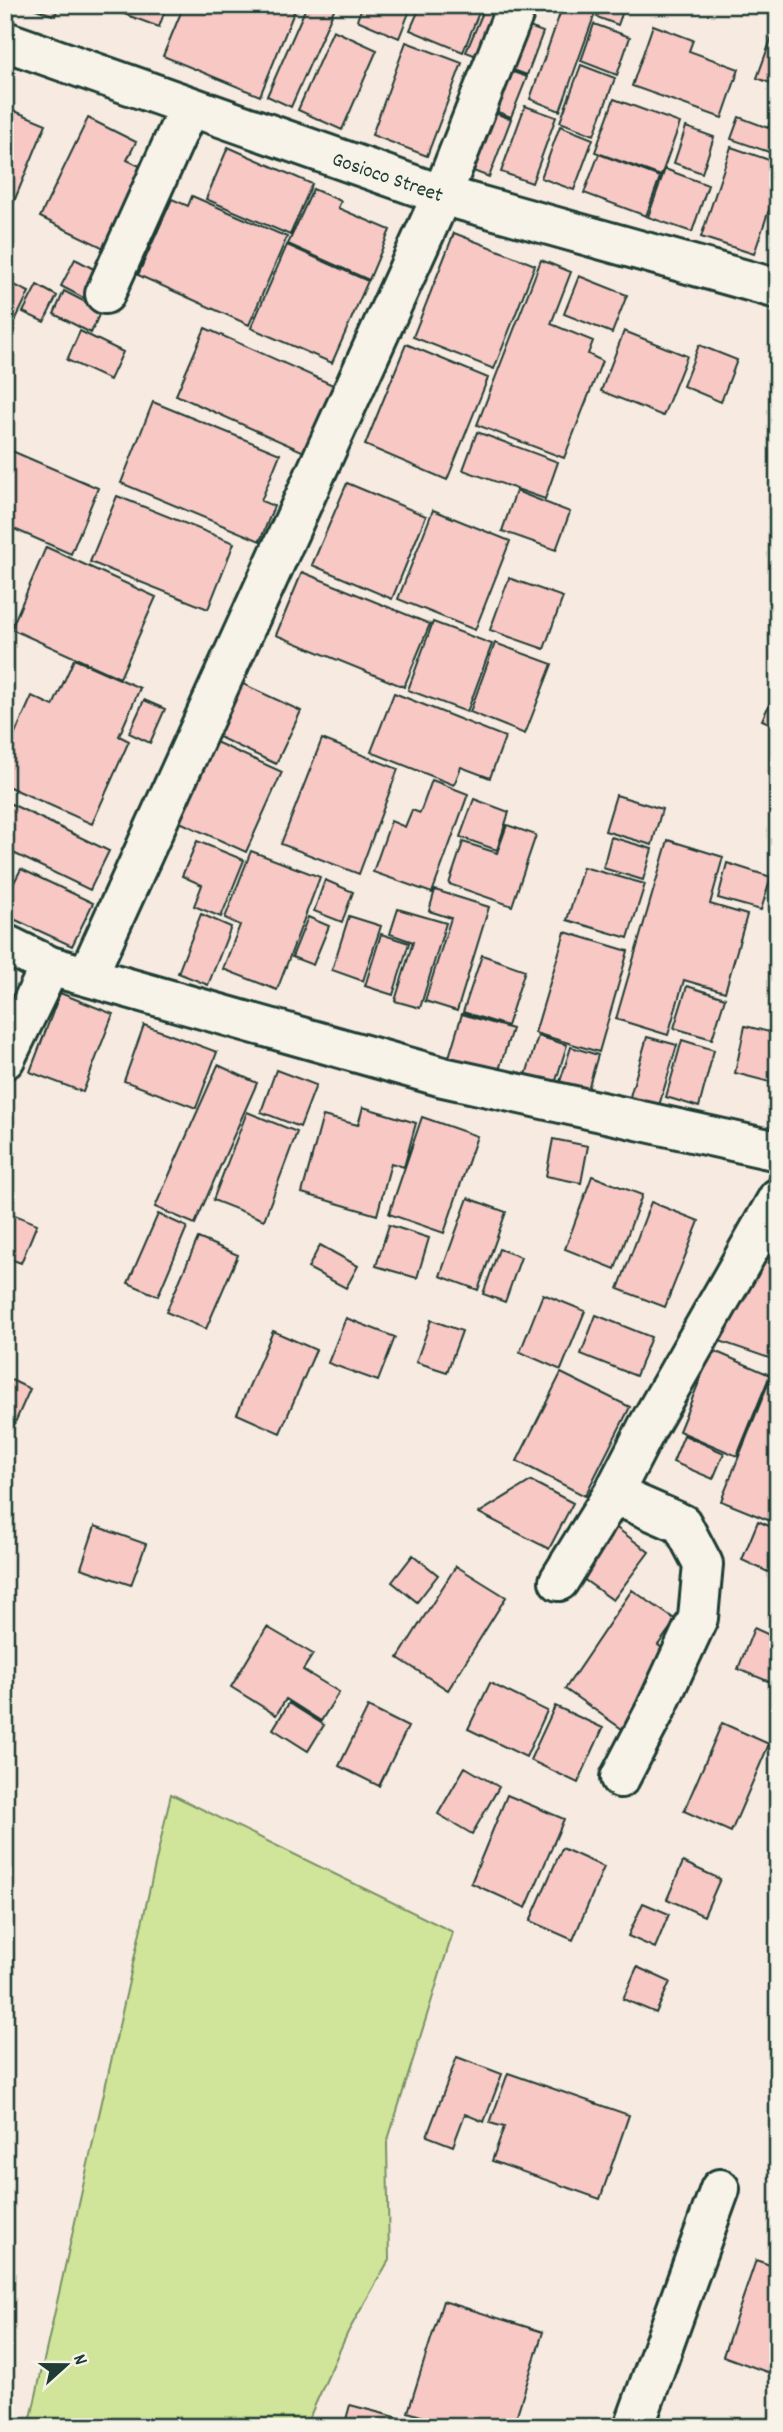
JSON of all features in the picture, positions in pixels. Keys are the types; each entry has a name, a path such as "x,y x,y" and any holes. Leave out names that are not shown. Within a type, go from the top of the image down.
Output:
{"street":[{"path":"88,975 442,195 517,5"},
{"name":"Gosioco Street","path":"5,41 442,195 778,289"},
{"path":"105,293 190,107"},
{"path":"5,944 50,966 443,1077 778,1151"},
{"path":"5,1059 50,966"},
{"path":"559,1581 612,1494 778,1198"},
{"path":"612,1494 682,1524 702,1564 698,1618 655,1712 620,1778"},
{"path":"634,2427 720,2189"}],"green space":[{"path":"171,1794 453,1932 387,2143 389,2260 348,2332 305,2427 29,2427"}],"building":[{"path":"25,5 59,5 55,16"},
{"path":"100,5 167,5 159,27"},
{"path":"184,5 297,5 260,96 163,56"},
{"path":"307,5 336,5 291,107 267,96"},
{"path":"363,5 412,5 399,38 357,20"},
{"path":"421,5 482,5 463,52 410,30"},
{"path":"486,5 509,5 487,60 466,52"},
{"path":"563,5 598,5 560,111 530,99"},
{"path":"601,5 624,8 618,25 597,17"},
{"path":"778,20 778,86 757,78"},
{"path":"513,21 543,32 527,75 497,64"},
{"path":"594,24 630,37 617,75 581,61"},
{"path":"653,25 693,40 689,51 739,69 722,118 632,86"},
{"path":"333,30 377,50 342,130 298,110"},
{"path":"406,42 462,63 427,156 372,135"},
{"path":"581,65 615,78 594,135 560,122"},
{"path":"496,66 527,77 511,117 482,106"},
{"path":"614,99 680,123 661,176 595,152"},
{"path":"776,103 778,155 731,139 739,117 768,128"},
{"path":"525,106 556,117 532,183 501,172"},
{"path":"5,107 46,124 8,216 5,215"},
{"path":"481,108 511,119 489,177 460,166"},
{"path":"88,118 136,142 127,160 146,169 106,249 40,217"},
{"path":"560,126 593,139 574,190 541,178"},
{"path":"686,127 714,137 702,173 674,163"},
{"path":"228,147 312,184 290,235 206,199"},
{"path":"731,147 778,163 778,183 754,254 701,237"},
{"path":"599,154 660,177 646,216 584,193"},
{"path":"665,169 708,185 692,232 648,217"},
{"path":"313,189 341,201 338,208 390,230 369,280 288,244"},
{"path":"192,196 287,237 249,325 138,275 172,199 188,206"},
{"path":"454,233 535,265 494,369 413,337"},
{"path":"287,245 368,281 332,363 251,328"},
{"path":"75,259 105,275 91,302 61,286"},
{"path":"541,260 571,272 551,324 593,341 588,354 602,361 564,458 477,425"},
{"path":"579,276 627,295 612,333 564,314"},
{"path":"10,283 29,292 15,321 5,317 5,292"},
{"path":"37,285 57,296 44,322 23,312"},
{"path":"64,291 101,310 91,333 54,314"},
{"path":"205,328 333,385 304,452 176,395"},
{"path":"80,331 123,352 110,380 67,360"},
{"path":"624,331 687,356 663,416 601,391"},
{"path":"406,344 488,378 447,480 365,445"},
{"path":"699,345 737,360 721,402 683,386"},
{"path":"153,402 280,454 261,501 274,506 260,541 121,483"},
{"path":"477,432 558,462 545,499 463,470"},
{"path":"5,448 98,488 71,554 5,525"},
{"path":"347,483 426,516 392,599 312,565"},
{"path":"516,491 570,512 556,550 502,531"},
{"path":"117,496 234,543 208,609 90,562"},
{"path":"433,510 510,541 475,630 398,599"},
{"path":"46,547 156,597 120,678 11,629"},
{"path":"302,572 430,624 404,687 276,635"},
{"path":"509,578 563,597 544,649 490,630"},
{"path":"433,622 492,644 467,712 408,690"},
{"path":"495,643 552,664 525,734 470,712"},
{"path":"74,659 140,688 119,736 129,741 92,824 5,785 5,756 32,696 53,706"},
{"path":"226,676 301,711 276,764 202,729"},
{"path":"778,686 778,727 762,720"},
{"path":"394,693 505,737 490,778 461,767 454,785 371,752"},
{"path":"144,700 165,709 150,743 129,733"},
{"path":"198,734 282,772 246,852 162,814"},
{"path":"322,739 398,769 359,874 281,844"},
{"path":"432,780 468,794 432,893 373,872 391,821 405,827 412,810 420,813"},
{"path":"616,795 662,809 652,845 605,831"},
{"path":"474,799 509,812 497,850 460,837"},
{"path":"5,801 109,851 90,890 5,849"},
{"path":"507,825 536,835 512,906 449,884 463,842 497,853"},
{"path":"611,837 652,849 643,880 603,868"},
{"path":"668,840 723,857 710,904 747,915 725,992 684,980 668,1035 616,1019"},
{"path":"197,841 244,860 221,917 194,906 202,885 182,876"},
{"path":"251,851 320,877 277,990 223,969 240,925 225,918"},
{"path":"727,863 771,877 761,910 718,898"},
{"path":"583,867 645,884 628,938 567,920"},
{"path":"21,869 93,903 72,946 5,915 5,900"},
{"path":"325,880 353,892 342,922 314,911"},
{"path":"435,890 489,907 457,1011 425,1001 451,918 429,911"},
{"path":"398,909 446,923 420,1008 395,1001 413,942 390,934"},
{"path":"201,914 231,927 208,985 178,973"},
{"path":"349,916 381,926 363,981 332,970"},
{"path":"308,917 329,926 313,965 292,957"},
{"path":"565,932 628,951 599,1052 535,1033"},
{"path":"381,934 409,943 393,995 365,986"},
{"path":"482,955 525,970 507,1026 463,1012"},
{"path":"687,986 725,998 712,1039 674,1028"},
{"path":"60,993 113,1014 83,1092 30,1072"},
{"path":"462,1014 512,1029 498,1073 449,1057"},
{"path":"144,1025 217,1052 196,1108 124,1081"},
{"path":"745,1026 778,1034 778,1084 735,1073"},
{"path":"538,1036 567,1045 554,1087 525,1078"},
{"path":"647,1037 677,1045 658,1109 629,1100"},
{"path":"682,1040 714,1050 699,1107 666,1097"},
{"path":"571,1047 598,1055 586,1096 558,1088"},
{"path":"218,1065 257,1083 195,1224 155,1207"},
{"path":"276,1070 316,1085 300,1127 261,1112"},
{"path":"363,1107 416,1123 404,1167 391,1163 377,1215 302,1193 323,1116 358,1125"},
{"path":"247,1112 297,1132 264,1220 213,1200"},
{"path":"422,1117 477,1136 444,1233 389,1214"},
{"path":"553,1139 588,1146 581,1183 546,1176"},
{"path":"592,1176 642,1195 615,1269 565,1249"},
{"path":"468,1198 506,1212 478,1290 440,1276"},
{"path":"651,1202 699,1221 665,1307 618,1289"},
{"path":"5,1211 37,1224 21,1263 5,1257"},
{"path":"158,1214 187,1227 158,1296 128,1283"},
{"path":"778,1222 778,1361 708,1337"},
{"path":"389,1225 429,1238 417,1278 376,1266"},
{"path":"198,1238 238,1255 206,1329 166,1312"},
{"path":"320,1245 358,1266 346,1288 308,1268"},
{"path":"499,1249 521,1257 505,1302 483,1294"},
{"path":"543,1294 585,1311 561,1370 520,1352"},
{"path":"596,1315 651,1337 636,1376 581,1354"},
{"path":"346,1318 395,1337 378,1381 328,1363"},
{"path":"431,1320 462,1331 447,1372 416,1362"},
{"path":"273,1331 316,1350 280,1433 237,1414"},
{"path":"712,1350 770,1375 737,1456 679,1431"},
{"path":"561,1373 630,1407 585,1496 517,1461"},
{"path":"772,1374 778,1376 778,1524 721,1501"},
{"path":"5,1377 30,1389 5,1445"},
{"path":"684,1435 724,1453 713,1479 673,1462"},
{"path":"531,1481 573,1503 549,1549 479,1513"},
{"path":"758,1521 778,1530 778,1550 768,1572 742,1560"},
{"path":"95,1526 146,1544 131,1585 81,1568"},
{"path":"614,1526 649,1552 613,1600 579,1576"},
{"path":"413,1555 438,1575 417,1602 392,1582"},
{"path":"456,1566 506,1597 448,1690 398,1658"},
{"path":"632,1590 676,1620 658,1645 675,1657 625,1731 565,1689"},
{"path":"267,1627 313,1654 303,1670 339,1692 321,1721 286,1699 276,1715 231,1687"},
{"path":"754,1628 778,1639 778,1663 770,1682 738,1669"},
{"path":"490,1683 547,1711 526,1757 468,1729"},
{"path":"289,1703 324,1725 308,1751 273,1729"},
{"path":"555,1706 603,1728 578,1783 530,1760"},
{"path":"368,1707 408,1727 379,1786 339,1766"},
{"path":"722,1723 769,1744 731,1832 684,1811"},
{"path":"465,1767 499,1787 472,1834 438,1814"},
{"path":"507,1795 564,1819 526,1908 471,1883"},
{"path":"562,1848 604,1867 573,1940 530,1921"},
{"path":"683,1862 720,1879 704,1916 667,1899"},
{"path":"643,1903 669,1914 655,1948 628,1936"},
{"path":"637,1967 670,1982 656,2013 623,1999"},
{"path":"457,2057 502,2074 484,2122 465,2114 453,2146 427,2136"},
{"path":"508,2073 629,2115 600,2199 492,2161 504,2127 490,2123"},
{"path":"756,2260 778,2268 778,2376 723,2356"},
{"path":"443,2301 543,2332 513,2427 456,2427 408,2412"},
{"path":"350,2405 426,2425 344,2427"}]}
